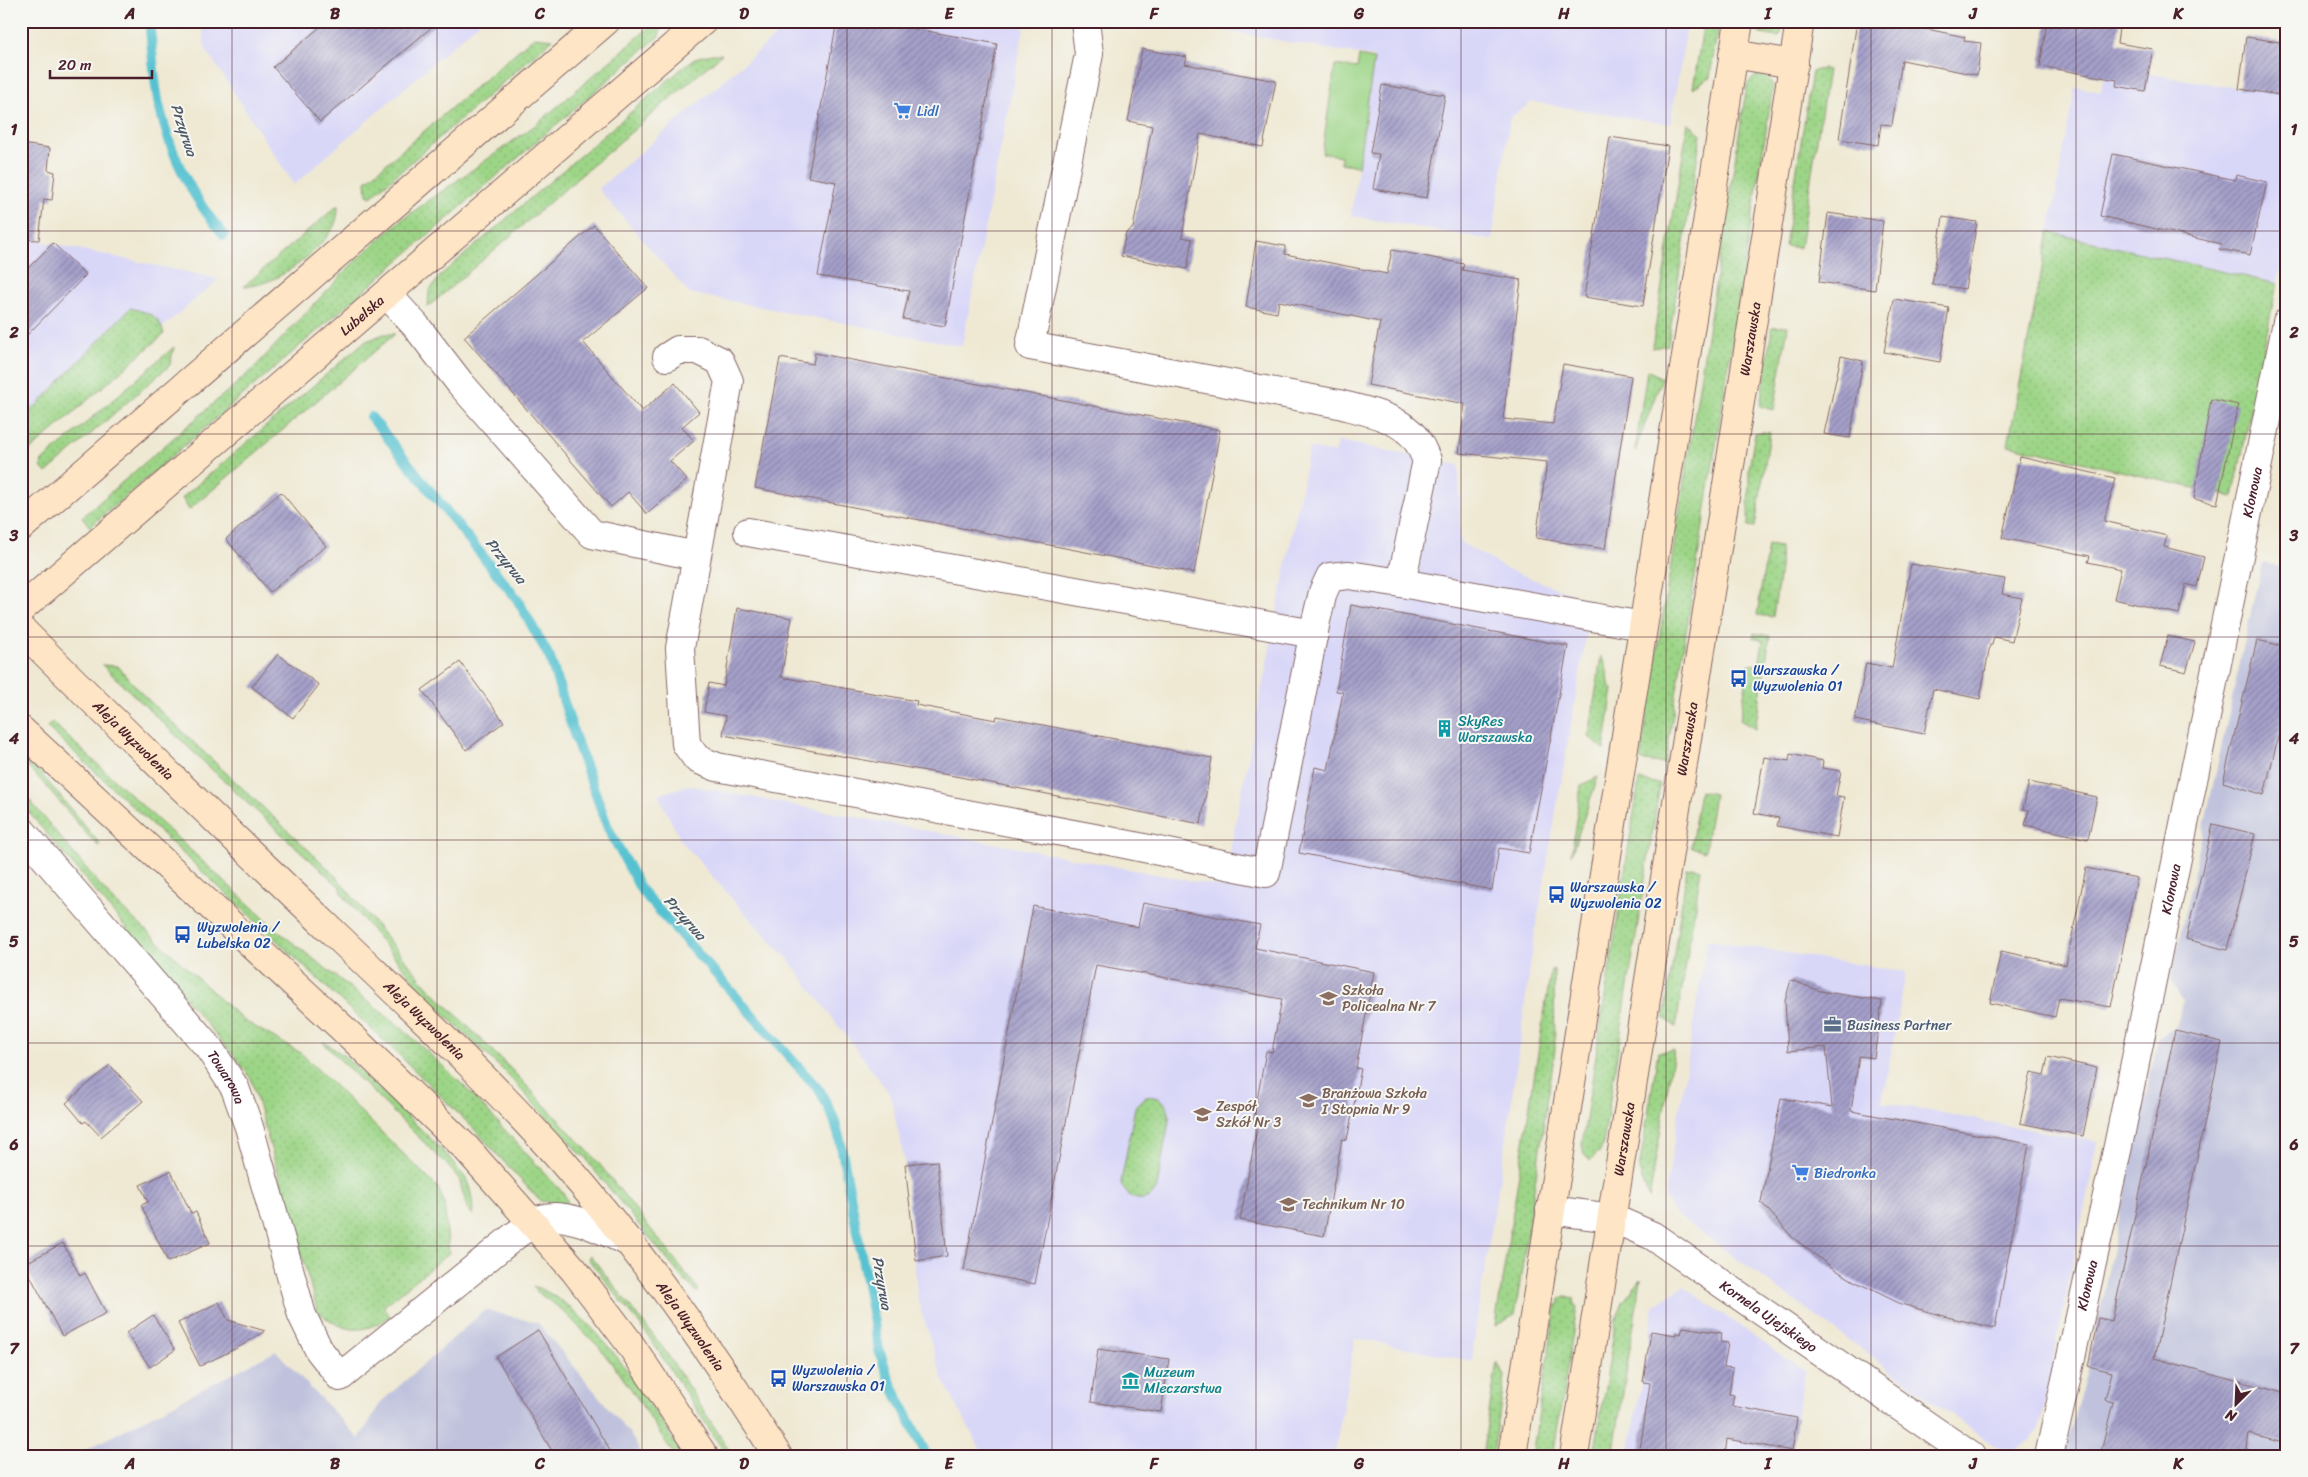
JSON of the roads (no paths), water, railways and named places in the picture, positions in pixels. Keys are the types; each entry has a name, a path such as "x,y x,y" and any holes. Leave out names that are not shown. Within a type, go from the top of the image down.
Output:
{"main road":[{"path":"21,528 606,21"},
{"name":"Lubelska","path":"21,609 703,21"},
{"path":"1512,1456 1738,21"},
{"name":"Warszawska","path":"1574,1456 1800,21"},
{"path":"1733,54 1794,64"},
{"name":"Aleja Wyzwolenia","path":"21,628 493,1089 560,1159 631,1244 668,1293 731,1382 778,1456"},
{"path":"21,730 418,1099 466,1148 574,1270 628,1341 704,1456"}],"street":[{"path":"1085,21 1089,54 1030,346 1339,404 1379,415 1400,426 1418,442 1426,460 1401,583"},
{"path":"387,294 416,326 460,383 592,534 696,556"},
{"name":"Klonowa","path":"2050,1456 2118,1146 2287,322"},
{"path":"667,357 678,350 698,350 720,361 729,381 680,648 686,744 697,759 717,767 1105,840 1266,873 1323,592 1330,577 1349,575 1401,583 1643,626"},
{"path":"748,532 1314,634"},
{"name":"Towarowa","path":"21,830 210,1048 235,1088 249,1127 302,1315 319,1350 340,1377 517,1234 534,1223"},
{"name":"Kornela Ujejskiego","path":"1550,1210 1612,1218 1653,1236 1971,1456"},
{"path":"534,1223 541,1219 555,1217 574,1220 595,1227 631,1244"}],"waterway":[{"name":"Przyrwa","path":"149,21 154,76 170,143 193,192 224,235"},
{"name":"Przyrwa","path":"371,417 517,599 550,658 576,740 608,828 641,890 820,1091 834,1119 840,1140 879,1350 889,1379 927,1456"}],"place":[{"name":"Lidl","path":"903,111"},
{"name":"Warszawska / Wyzwolenia 01","path":"1739,678"},
{"name":"SkyRes Warszawska","path":"1444,729"},
{"name":"Warszawska / Wyzwolenia 02","path":"1556,895"},
{"name":"Wyzwolenia / Lubelska 02","path":"183,935"},
{"name":"Szkoła Policealna Nr 7","path":"1328,998"},
{"name":"Business Partner","path":"1833,1025"},
{"name":"Branżowa Szkoła I Stopnia Nr 9","path":"1308,1101"},
{"name":"Zespół Szkół Nr 3","path":"1202,1114"},
{"name":"Biedronka","path":"1800,1173"},
{"name":"Technikum Nr 10","path":"1288,1204"},
{"name":"Wyzwolenia / Warszawska 01","path":"778,1378"},
{"name":"Muzeum Mleczarstwa","path":"1130,1380"}]}
